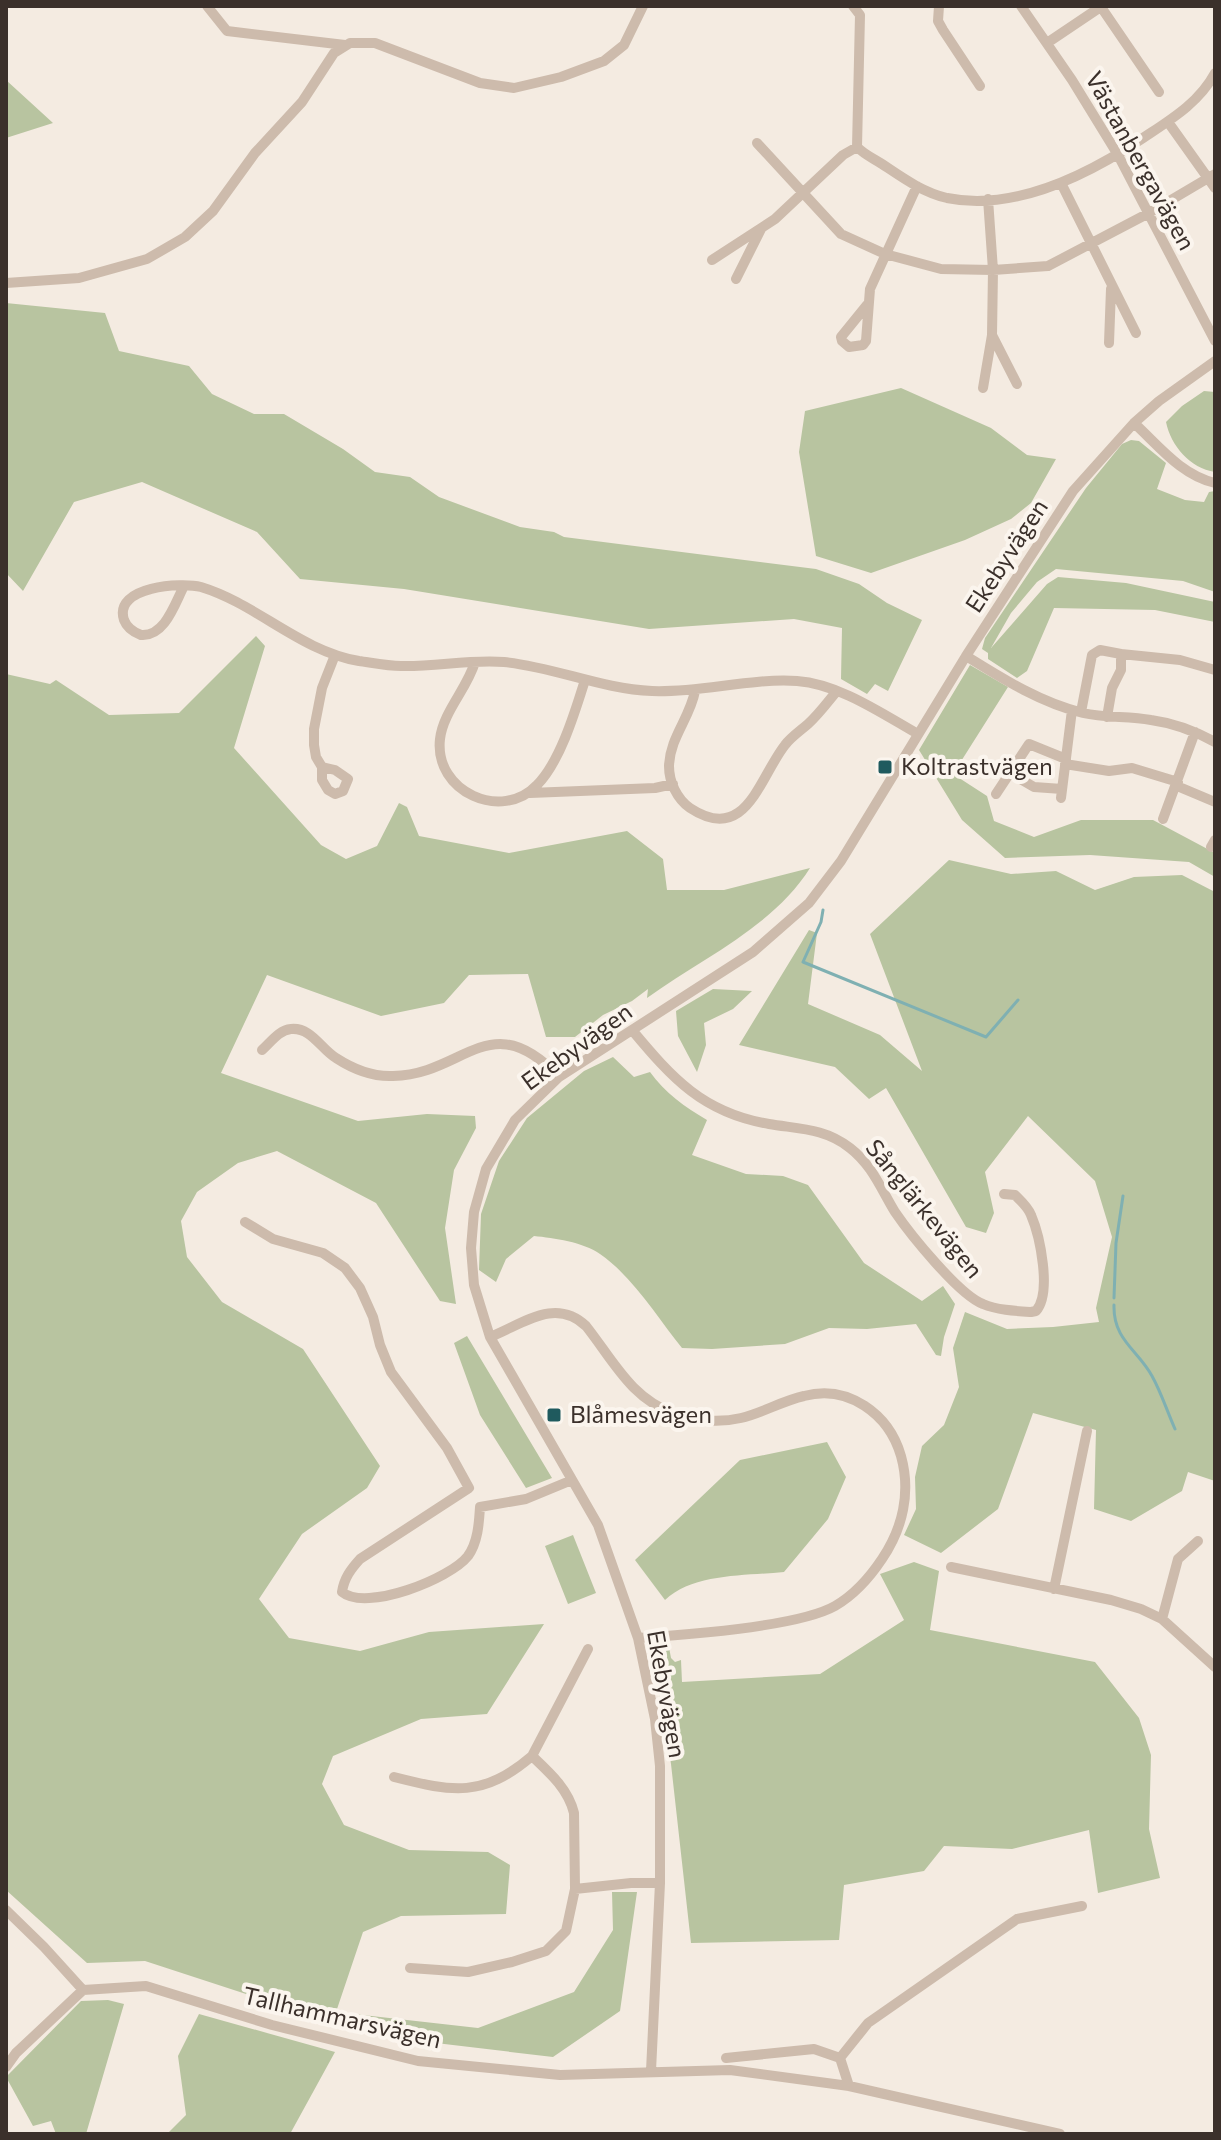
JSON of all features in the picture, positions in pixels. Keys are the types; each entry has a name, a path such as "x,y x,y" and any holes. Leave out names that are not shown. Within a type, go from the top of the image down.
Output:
{"street":[{"path":"207,6 227,31 346,45"},
{"path":"6,283 79,278 147,259 185,237 213,211 255,153 302,102 334,53 346,45 358,41 375,43 480,83 514,88 561,77 604,61 624,45 643,6"},
{"path":"939,6 938,21 980,86"},
{"name":"Västanbergavägen","path":"1021,6 1118,155 1215,341"},
{"path":"1047,43 1101,6 1159,92"},
{"path":"860,9 857,147 917,186 951,199 1010,196 1061,183 1118,155 1168,122 1198,97 1215,73"},
{"path":"757,143 841,234 885,254 941,269 993,270 1048,266 1213,180 1168,122"},
{"path":"712,260 761,229 843,155 857,147"},
{"path":"1061,183 1136,333"},
{"path":"867,305 870,289 917,186"},
{"path":"983,388 992,335 993,270 988,199"},
{"path":"736,279 761,229"},
{"path":"1109,343 1111,287"},
{"path":"992,335 1017,384"},
{"name":"Ekebyvägen","path":"651,2071 660,1883 660,1766 655,1719 638,1638 598,1525 490,1337 474,1285 471,1248 478,1191 498,1147 515,1120 559,1077 753,952 809,903 841,861 966,656 1073,491 1134,423 1215,361"},
{"path":"1134,423 1198,479 1215,483"},
{"path":"184,586 163,625 153,634 141,635 127,625 123,614 130,599 151,588 194,585 220,595 296,638 335,655 401,666 500,661 554,669 585,680 634,690 695,691 798,681 836,692 918,734"},
{"path":"1010,773 1034,787 1061,794 1077,711 1092,655 1100,650 1180,660 1215,670"},
{"path":"1107,717 1112,688 1121,670 1121,654"},
{"path":"322,767 314,745 316,710 335,655"},
{"path":"966,656 1045,700 1077,711 1107,717 1149,719 1195,732 1213,741 1215,728"},
{"path":"475,662 442,731 440,750 442,763 451,781 467,795 505,800 530,793 541,782 567,734 585,680"},
{"path":"695,691 689,712 672,745 669,765 673,784 687,806 717,819 735,816 749,803 789,740 817,716 836,692"},
{"path":"1163,819 1195,732"},
{"path":"996,794 1029,744 1066,762 1109,771 1132,768 1178,784 1215,802"},
{"path":"530,793 655,788 673,784"},
{"path":"262,1050 285,1031 294,1028 304,1030 333,1056 355,1069 393,1076 437,1066 471,1049 505,1044 521,1047 559,1077"},
{"name":"Sånglärkevägen","path":"632,1030 692,1095 745,1118 808,1128 848,1147 869,1167 897,1214 965,1293 984,1305 1036,1311 1041,1303 1041,1249 1030,1213 1015,1195 1004,1194"},
{"path":"245,1222 273,1239 323,1253 345,1268 367,1303 391,1372 447,1448 480,1507 475,1541 468,1555 456,1567 422,1585 384,1596 356,1599 342,1592 349,1572 360,1559 469,1488"},
{"path":"490,1337 543,1314 563,1312 578,1318 586,1326 632,1387 648,1401 675,1414 693,1419 726,1421 806,1395 836,1394 871,1409 897,1440 906,1487 900,1525 879,1564 834,1607 801,1618 638,1638"},
{"path":"1054,1589 1087,1431"},
{"path":"480,1507 526,1499 572,1480"},
{"path":"1162,1619 1178,1559 1198,1541"},
{"path":"951,1567 1111,1600 1162,1619 1215,1667"},
{"path":"394,1777 457,1790 499,1780 532,1756 587,1657"},
{"path":"410,1968 468,1972 512,1962 546,1951 566,1931 575,1889 574,1813 566,1793 532,1756"},
{"path":"575,1889 660,1883"},
{"path":"840,2058 868,2023 1017,1919 1082,1906"},
{"path":"6,1910 83,1990 16,2053 6,2067"},
{"name":"Tallhammarsvägen","path":"83,1990 146,1986 272,2025 418,2061 560,2075 730,2070 849,2086 1060,2134"},
{"path":"726,2058 814,2049 840,2058"},
{"path":"840,2058 849,2086"}],"green space":[{"path":"6,80 53,123 6,138"},
{"path":"6,303 105,313 119,351 189,366 212,394 254,414 284,414 375,472 410,477 439,497 520,527 554,532 564,537 816,569 859,584 887,603 922,620 888,691 875,684 867,694 841,679 842,628 794,619 649,629 404,589 300,579 257,532 142,482 74,502 23,591 6,573"},
{"path":"901,388 991,428 1027,455 1056,459 1031,503 1011,519 965,540 871,573 816,556 799,452 805,411"},
{"path":"1204,391 1215,392 1215,472 1198,466 1183,454 1172,439 1166,422"},
{"path":"1139,441 1166,463 1157,489 1185,500 1204,502 1209,492 1215,491 1215,592 1183,581 1056,569 1037,582 1011,613 991,648 1047,584 1058,577 1126,583 1215,602 1215,622 1155,610 1054,608 1027,671 1017,678 988,659 988,653 982,649 985,638 1086,488 1122,444"},
{"path":"256,636 265,646 234,748 321,845 346,859 377,846 399,803 407,807 419,836 509,853 627,831 663,859 667,890 724,890 810,868 795,889 757,925 647,998 648,989 603,1015 575,1037 546,1037 528,974 469,975 444,1003 381,1016 267,975 221,1073 358,1121 427,1114 475,1116 476,1128 454,1170 445,1228 456,1304 440,1301 376,1203 277,1151 238,1163 197,1192 181,1221 187,1257 222,1302 303,1349 380,1466 367,1488 302,1534 259,1599 289,1638 360,1651 429,1632 544,1624 487,1714 421,1719 333,1756 322,1784 344,1825 409,1850 488,1852 510,1865 506,1914 401,1916 363,1932 336,2012 478,2028 574,1992 613,1930 612,1892 637,1892 620,2011 553,2057 402,2039 322,2019 145,1961 87,1963 6,1890 6,674 50,684 56,680 109,715 179,713"},
{"path":"970,665 1008,687 953,774 987,796 994,821 1034,837 1081,820 1153,820 1215,853 1215,877 1189,862 1090,855 1005,858 962,820 919,750"},
{"path":"949,860 1011,874 1056,871 1095,890 1134,877 1182,875 1215,892 1215,1481 1188,1472 1182,1491 1131,1521 1094,1509 1096,1430 1033,1413 998,1509 941,1553 904,1535 916,1509 915,1477 922,1446 944,1425 959,1387 953,1348 965,1312 1007,1329 1099,1322 1096,1308 1112,1237 1095,1181 1028,1116 985,1172 994,1213 986,1233 966,1227 886,1088 869,1099 835,1067 739,1045 809,930 817,933 808,1004 880,1035 922,1071 870,934"},
{"path":"713,989 752,991 733,1009 704,1023 706,1045 697,1072 678,1036 676,1011"},
{"path":"613,1057 634,1077 650,1072 676,1099 707,1120 692,1155 746,1174 783,1176 808,1185 864,1263 922,1301 943,1286 955,1304 941,1356 936,1355 916,1324 867,1329 829,1328 785,1344 682,1348 612,1263 593,1250 559,1239 534,1236 506,1259 496,1282 479,1270 481,1214 499,1161 527,1118 584,1071"},
{"path":"467,1336 552,1478 526,1488 480,1415 454,1343"},
{"path":"827,1442 846,1477 828,1519 784,1572 705,1580 677,1591 665,1600 635,1560 740,1460"},
{"path":"573,1535 596,1593 568,1604 545,1546"},
{"path":"914,1562 939,1571 930,1630 1095,1662 1139,1718 1151,1755 1149,1829 1160,1878 1098,1893 1089,1830 1012,1849 944,1846 924,1871 844,1885 839,1940 691,1943 671,1764 651,1646 656,1640 668,1642 671,1658 675,1662 681,1660 682,1682 820,1674 904,1620 880,1574"},
{"path":"108,2000 124,2004 86,2134 56,2134 51,2121 33,2126 6,2077 81,2001"},
{"path":"199,2014 335,2052 290,2134 167,2134 186,2115 178,2056"}],"waterway":[{"path":"823,910 821,922 803,962 986,1037 1018,1000"},
{"path":"1114,1298 1116,1243 1123,1196"},
{"path":"1114,1305 1122,1336 1152,1376 1175,1429"}],"place":[{"name":"Koltrastvägen","path":"885,767"},
{"name":"Blåmesvägen","path":"554,1415"}]}
